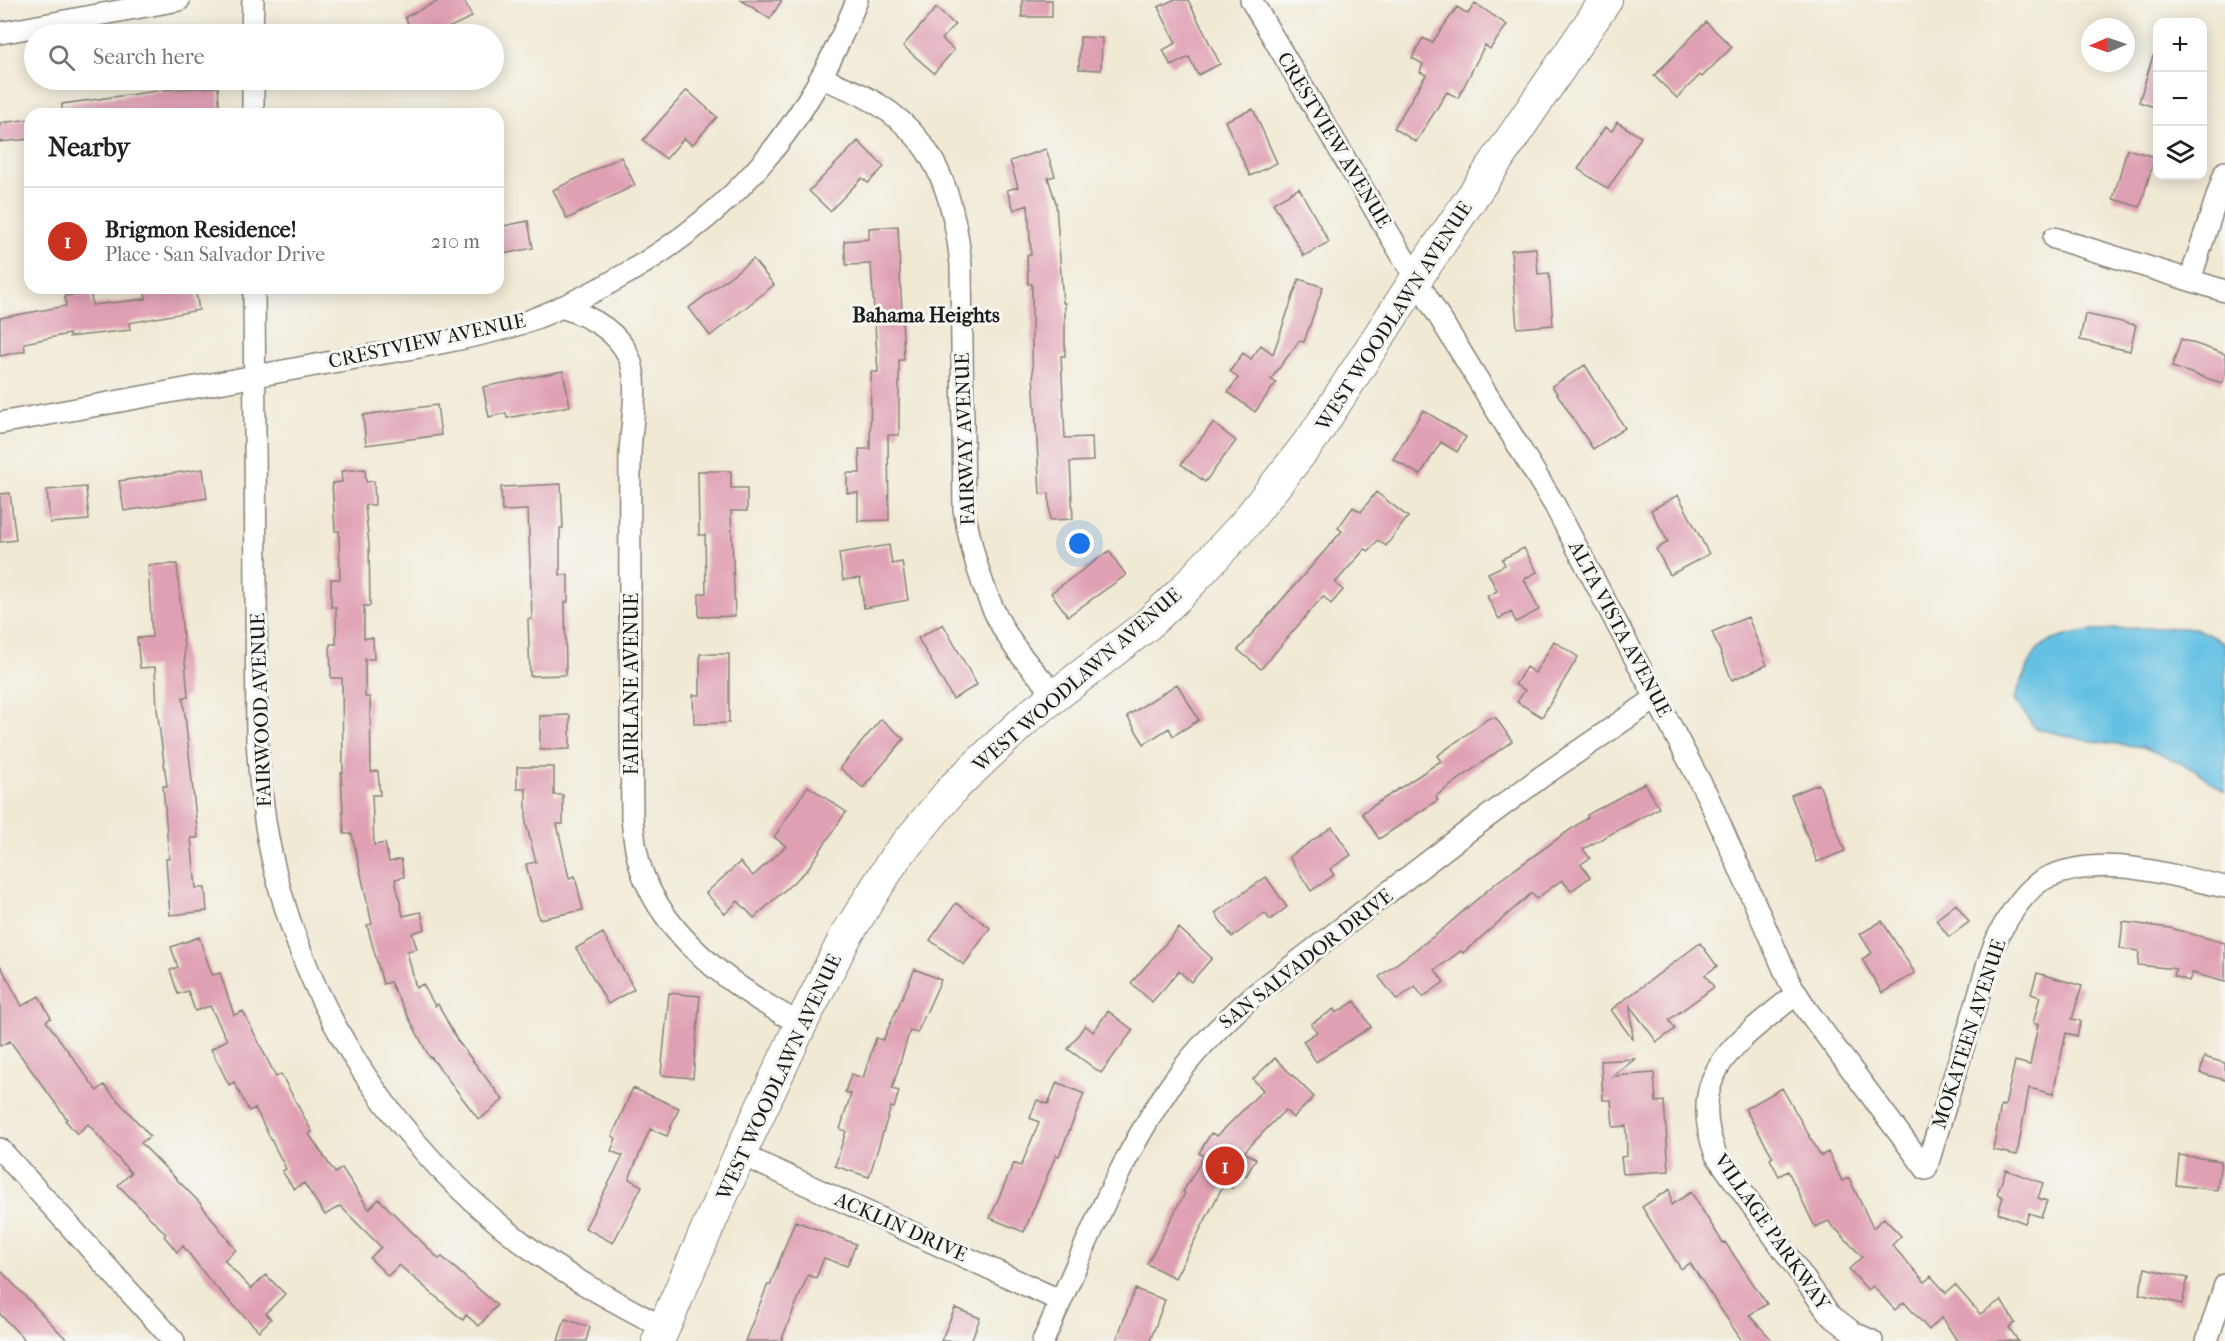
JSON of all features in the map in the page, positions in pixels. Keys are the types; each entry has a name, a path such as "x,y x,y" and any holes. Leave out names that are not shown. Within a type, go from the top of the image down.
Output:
{"street":[{"path":"49,24 180,0"},
{"path":"252,24 253,0"},
{"name":"CRESTVIEW AVENUE","path":"0,423 254,377 501,328 561,307 633,270 680,240 736,192 771,153 796,120 840,44 858,0"},
{"name":"CRESTVIEW AVENUE","path":"1251,0 1416,279"},
{"name":"WEST WOODLAWN AVENUE","path":"661,1335 740,1154 801,1024 846,936 895,858 954,787 1029,716 1147,625 1180,594 1244,525 1314,436 1416,279 1606,0"},
{"path":"0,33 24,29"},
{"name":"FAIRWAY AVENUE","path":"822,78 867,98 904,124 933,159 944,179 952,205 962,265 964,510 969,540 985,590 999,623 1023,657 1056,695"},
{"path":"253,90 253,108"},
{"path":"2190,280 2225,172"},
{"path":"2054,238 2225,291"},
{"name":"ALTA VISTA AVENUE","path":"1416,279 1554,504 1708,797 1776,955 1797,993"},
{"name":"FAIRWOOD AVENUE","path":"254,294 257,740 260,783 272,858 285,910 317,994 336,1031 372,1088 399,1124 458,1188 490,1218 562,1271 661,1335"},
{"name":"FAIRLANE AVENUE","path":"561,307 593,320 619,342 629,357 634,379 630,454 632,817 639,862 657,903 674,928 723,975 764,1005 801,1024"},
{"name":"SAN SALVADOR DRIVE","path":"1043,1341 1111,1188 1134,1145 1175,1079 1222,1024 1253,996 1467,832 1541,777 1656,698"},
{"name":"MOKATEEN AVENUE","path":"1797,993 1807,1010 1926,1169 1994,947 2015,908 2030,892 2044,879 2067,871 2112,866 2138,869 2225,887"},
{"name":"VILLAGE PARKWAY","path":"1797,993 1731,1049 1721,1061 1714,1074 1706,1104 1708,1135 1716,1155 1830,1315 1854,1333 1872,1341"},
{"path":"0,1149 174,1341"},
{"name":"ACKLIN DRIVE","path":"740,1154 1061,1300"},
{"path":"2207,1341 2225,1285"}],"water":[{"path":"2195,628 2225,643 2225,792 2192,768 2143,747 2083,740 2035,728 2014,699 2035,652 2051,641 2090,631"}],"building":[{"path":"440,0 464,0 472,17 457,24 408,24 405,17"},
{"path":"741,0 782,0 770,19"},
{"path":"1022,0 1052,0 1052,17 1022,17"},
{"path":"1173,0 1188,0 1220,64 1198,75 1189,57 1171,66 1163,50 1176,43 1158,7"},
{"path":"1475,3 1507,25 1490,49 1485,45 1458,98 1447,92 1416,142 1394,128 1426,75 1420,72 1423,64 1412,58 1423,38 1432,43 1457,7 1468,14"},
{"path":"936,8 955,25 942,39 954,50 934,73 903,46"},
{"path":"1706,22 1732,47 1677,98 1654,76"},
{"path":"1080,37 1102,38 1101,70 1079,69"},
{"path":"2153,56 2153,107 2139,102"},
{"path":"164,90 218,90 220,108 62,108 62,104"},
{"path":"687,90 717,117 692,145 684,138 666,159 643,140"},
{"path":"1253,109 1277,163 1250,176 1225,121"},
{"path":"24,120 24,140 0,142 0,123"},
{"path":"1617,122 1641,137 1608,189 1578,169 1605,127 1612,131"},
{"path":"858,141 884,167 868,183 862,178 830,211 809,191"},
{"path":"1046,149 1055,176 1048,178 1056,203 1063,303 1065,303 1065,356 1061,356 1065,438 1092,437 1093,461 1070,462 1073,519 1050,520 1049,493 1040,494 1032,356 1032,284 1028,284 1027,255 1031,255 1028,205 1014,210 1007,190 1018,187 1010,161"},
{"path":"2127,149 2153,156 2153,164 2140,207 2113,199"},
{"path":"621,157 635,185 567,219 553,190"},
{"path":"1299,188 1329,242 1304,256 1273,203"},
{"path":"528,221 533,248 504,254 504,226"},
{"path":"898,226 904,360 899,360 899,435 888,435 889,520 858,521 858,493 847,493 847,473 860,473 859,449 870,449 871,372 878,372 871,264 846,265 844,241 869,239 869,228"},
{"path":"1536,248 1538,274 1549,273 1553,325 1517,328 1511,250"},
{"path":"753,259 774,285 710,336 689,308"},
{"path":"1299,279 1323,287 1304,342 1299,341 1271,379 1276,383 1255,412 1228,392 1238,378 1230,371 1243,353 1251,359 1261,345 1273,354"},
{"path":"91,294 92,305 146,299 145,294 196,294 199,310 129,323 130,330 69,337 69,334 24,343 25,351 0,356 0,318 66,306 65,296"},
{"path":"2085,314 2136,325 2130,351 2080,340"},
{"path":"2181,339 2225,354 2225,374 2222,383 2172,367"},
{"path":"1585,365 1625,428 1593,449 1552,386"},
{"path":"563,371 570,406 507,418 506,413 489,417 483,387"},
{"path":"437,405 441,435 366,445 363,415"},
{"path":"1423,410 1466,437 1457,452 1441,442 1420,475 1393,459"},
{"path":"1213,423 1236,441 1205,482 1181,464"},
{"path":"203,469 207,498 124,511 119,481"},
{"path":"365,469 366,482 374,481 375,505 365,505 369,545 370,606 364,606 364,638 373,638 374,659 365,659 365,697 370,697 371,772 378,771 380,795 372,795 374,845 385,843 389,862 401,859 404,877 395,879 403,916 421,912 425,929 412,933 417,949 407,951 416,988 423,984 435,1006 438,1004 457,1040 503,1100 479,1120 430,1058 390,982 383,984 367,925 372,924 352,834 344,834 341,773 343,773 342,678 331,678 330,644 336,644 336,607 331,607 331,579 340,579 339,531 335,531 332,483 342,482 341,471"},
{"path":"698,471 731,471 731,488 747,488 747,511 731,511 735,616 699,617 699,594 706,593 705,535 699,535"},
{"path":"561,484 563,528 560,528 560,575 568,575 568,602 565,602 566,675 530,676 528,619 532,619 528,510 502,511 501,487"},
{"path":"86,487 89,520 50,523 47,490"},
{"path":"1376,492 1408,517 1386,546 1378,540 1369,551 1365,549 1335,583 1343,590 1331,604 1323,596 1261,669 1238,650 1342,531 1338,528 1353,507 1361,512"},
{"path":"10,493 16,540 0,542 0,494"},
{"path":"1678,495 1709,554 1670,575 1656,549 1668,542 1651,510"},
{"path":"889,545 892,564 902,562 908,600 864,608 860,578 843,580 839,553"},
{"path":"1524,548 1537,572 1524,579 1539,610 1516,622 1511,612 1499,619 1487,596 1497,591 1488,573 1505,565 1502,559"},
{"path":"1109,551 1126,575 1068,616 1051,593"},
{"path":"177,564 188,697 183,697 198,838 191,838 196,888 205,888 207,911 170,915 166,859 169,859 163,786 167,786 157,709 155,667 140,668 137,638 152,637 148,565"},
{"path":"1748,617 1767,665 1732,680 1712,632"},
{"path":"943,624 977,685 953,699 918,638"},
{"path":"1554,641 1578,657 1542,717 1517,702 1525,690 1515,685 1526,667 1535,673"},
{"path":"700,654 729,654 729,723 694,724 693,695 700,695"},
{"path":"1177,684 1199,720 1173,736 1169,728 1144,744 1127,716"},
{"path":"570,715 570,749 540,750 540,716"},
{"path":"1489,718 1496,718 1512,741 1436,796 1438,800 1379,839 1362,813 1441,761 1437,756"},
{"path":"881,719 904,739 863,788 840,768"},
{"path":"517,767 554,767 554,795 563,795 563,824 557,824 569,878 575,876 583,910 539,919 526,864 536,862 526,824 526,789 517,789"},
{"path":"1645,783 1659,808 1583,849 1590,858 1581,864 1590,877 1571,891 1562,880 1536,899 1532,893 1463,953 1461,951 1435,970 1444,982 1423,997 1415,986 1397,1000 1379,977 1438,933 1497,882 1588,817 1587,815"},
{"path":"1819,784 1845,851 1817,862 1791,795"},
{"path":"808,786 846,812 807,870 754,918 738,901 725,914 706,893 740,862 753,876 786,846 774,837"},
{"path":"1332,827 1351,855 1330,869 1334,875 1311,891 1289,857"},
{"path":"1266,877 1287,907 1270,920 1265,913 1232,937 1215,913"},
{"path":"956,903 990,928 964,965 930,940"},
{"path":"1956,904 1969,922 1949,937 1936,920"},
{"path":"1882,921 1915,973 1882,993 1862,959 1872,953 1860,934"},
{"path":"2123,922 2170,928 2225,943 2225,982 2192,973 2189,981 2174,976 2176,969 2138,965 2139,951 2120,949"},
{"path":"1179,928 1212,958 1191,982 1179,971 1152,1002 1131,983"},
{"path":"603,933 634,989 608,1004 576,948"},
{"path":"199,937 212,975 220,973 234,1015 243,1011 276,1077 281,1074 312,1132 309,1134 335,1173 342,1168 369,1209 379,1199 439,1259 442,1257 497,1305 479,1326 466,1315 463,1320 399,1265 388,1276 370,1258 381,1247 340,1206 325,1215 304,1183 294,1189 282,1171 286,1169 255,1108 249,1111 234,1082 229,1085 211,1049 227,1040 210,1006 195,1011 188,991 178,994 170,970 178,967 171,947"},
{"path":"1700,943 1717,966 1705,975 1714,987 1669,1020 1675,1029 1657,1042 1630,1006 1633,1040 1611,1010"},
{"path":"0,965 22,1006 39,996 51,1018 46,1021 97,1091 104,1085 150,1136 141,1143 200,1203 236,1250 224,1260 251,1289 266,1275 285,1294 266,1313 271,1319 259,1331 211,1282 183,1246 177,1252 164,1236 166,1234 118,1185 131,1173 88,1124 77,1134 10,1041 0,1046"},
{"path":"915,969 941,980 917,1033 910,1030 892,1089 899,1091 894,1108 891,1107 869,1177 835,1166 846,1131 840,1129 851,1094 845,1092 851,1074 863,1078 876,1038 883,1040"},
{"path":"2037,973 2082,986 2072,1019 2081,1021 2077,1036 2066,1033 2053,1094 2029,1088 2017,1155 1993,1150 2001,1105 2005,1106 2015,1061 2030,1065 2038,1025 2033,1023 2040,997 2031,994"},
{"path":"669,993 700,996 693,1078 661,1075"},
{"path":"1355,1001 1371,1027 1316,1062 1303,1041 1317,1032 1311,1024 1334,1009 1336,1013"},
{"path":"1108,1011 1133,1030 1101,1073 1068,1049 1085,1025 1093,1032"},
{"path":"2204,1057 2225,1063 2225,1080 2200,1073"},
{"path":"1275,1058 1314,1097 1293,1118 1285,1110 1244,1152 1256,1159 1246,1176 1241,1173 1232,1188 1224,1184 1175,1278 1147,1264 1204,1156 1199,1153 1211,1133 1217,1136 1263,1090 1253,1079"},
{"path":"1635,1059 1613,1076 1654,1073 1656,1102 1664,1101 1669,1171 1623,1174 1621,1157 1627,1156 1626,1126 1613,1127 1611,1100 1603,1100 1601,1061"},
{"path":"1057,1082 1084,1094 1024,1232 990,1218 1014,1163 1021,1166 1039,1122 1030,1118 1037,1100 1048,1104"},
{"path":"633,1088 679,1108 667,1136 650,1129 629,1179 642,1186 613,1243 585,1228 623,1156 611,1151 616,1138 612,1136"},
{"path":"1782,1088 1821,1156 1828,1152 1842,1181 1849,1178 1873,1228 1884,1218 1901,1236 1892,1245 1925,1282 1931,1276 1946,1293 1955,1285 1980,1314 2001,1300 2015,1323 2009,1327 2018,1341 1957,1341 1942,1317 1929,1330 1904,1302 1895,1310 1873,1286 1868,1290 1849,1269 1862,1257 1836,1229 1834,1230 1829,1221 1815,1227 1788,1171 1779,1176 1770,1159 1773,1157 1745,1109"},
{"path":"2179,1155 2221,1161 2217,1190 2176,1185"},
{"path":"2006,1170 2043,1183 2038,1198 2047,1201 2041,1217 2029,1213 2025,1223 1998,1213 2003,1197 1997,1194"},
{"path":"1670,1189 1671,1205 1691,1192 1723,1243 1725,1242 1767,1304 1749,1315 1773,1341 1742,1341 1690,1263 1681,1269 1642,1207"},
{"path":"795,1221 856,1244 847,1266 824,1258 816,1278 808,1275 781,1341 745,1341 768,1284 770,1285"},
{"path":"2145,1268 2188,1278 2182,1304 2139,1294"},
{"path":"0,1270 68,1341 26,1341 0,1314"},
{"path":"1135,1289 1165,1300 1150,1341 1116,1341"},
{"path":"955,1308 980,1318 971,1341 941,1341"},
{"path":"565,1319 590,1327 586,1341 558,1341"}],"place":[{"name":"Brigmon Residence!","path":"1225,1166"}],"district":[{"name":"Bahama Heights","path":"926,315"}]}
